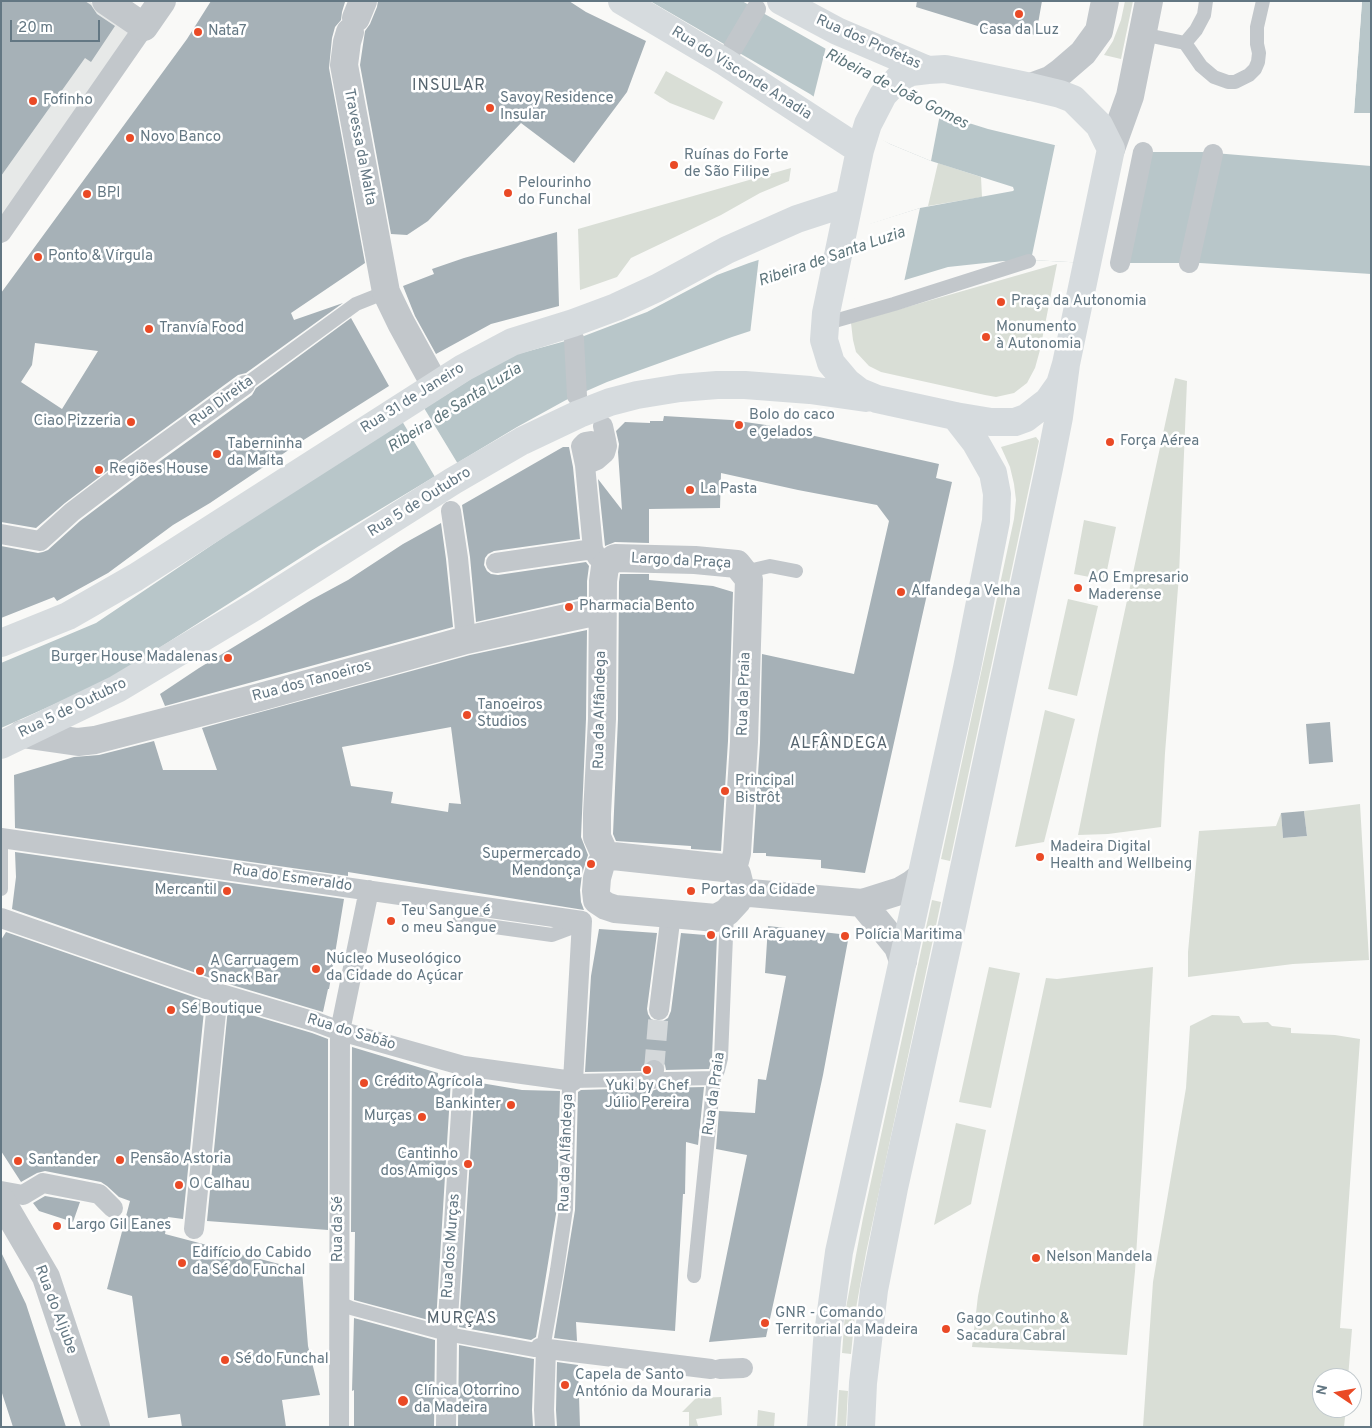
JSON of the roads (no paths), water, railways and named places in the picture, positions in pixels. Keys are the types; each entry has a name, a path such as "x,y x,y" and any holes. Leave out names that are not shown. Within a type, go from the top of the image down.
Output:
{"main road":[{"name":"Rua do Visconde Anadia","path":"622,1 862,140"},
{"name":"Rua dos Profetas","path":"781,1 837,30 928,70"},
{"path":"861,1427 863,1383 876,1281 894,1188 1049,468 1059,417 1066,364 1111,149 1099,125 1073,99 1060,94 945,70 912,72 894,82 876,107 862,140 848,202 825,319 824,340 831,363 847,382 860,392 877,399 991,422 1015,422 1026,418 1048,400 1060,384 1066,364"},
{"name":"Rua 31 de Janeiro","path":"1,643 68,616 136,577 463,368 512,342 616,307 657,288 727,250 797,219 848,202"},
{"name":"Rua 5 de Outubro","path":"12,739 118,689 254,607 453,481 522,441 579,414 610,402 636,395 680,388 717,385 745,385 810,390 877,399"},
{"path":"821,1427 827,1341 839,1252 966,668 996,521 997,494 993,473 976,442 955,416"}],"street":[{"path":"106,1 144,27"},
{"path":"1,233 162,1"},
{"path":"1031,87 1050,80 1083,54 1100,31 1105,1"},
{"path":"1111,149 1130,96 1149,1"},
{"path":"733,48 756,9"},
{"name":"Travessa da Malta","path":"356,17 347,42 344,65 386,292"},
{"path":"1120,263 1144,152"},
{"path":"1190,263 1213,154"},
{"path":"386,292 436,385"},
{"path":"574,339 578,396"},
{"name":"Rua Direita","path":"1,534 40,541 72,512 122,473 245,386"},
{"path":"496,563 600,556 585,465 597,460 605,453 606,440 599,435"},
{"path":"451,511 458,558 466,640"},
{"name":"Largo da Praça","path":"600,556 695,560 737,564 746,575"},
{"name":"Rua da Alfândega","path":"600,556 603,575 602,719 596,814 597,837 606,857"},
{"name":"Rua da Praia","path":"733,891 744,742 746,575"},
{"name":"Rua dos Tanoeiros","path":"12,739 78,742 95,740 466,640 602,610"},
{"name":"Rua do Esmeraldo","path":"1,838 369,890 590,911"},
{"path":"590,911 596,892 601,864 606,857 613,856 733,891 862,903 900,891 921,877"},
{"name":"Rua da Sé","path":"339,1427 340,1031 369,890"},
{"path":"590,911 606,906 616,909 716,918 733,891"},
{"path":"862,903 898,947 903,961"},
{"name":"Rua da Alfândega","path":"573,1081 590,911"},
{"path":"659,1010 671,914"},
{"name":"Rua do Sabão","path":"1,918 218,993 340,1031 464,1066 573,1081"},
{"path":"194,1229 218,993"},
{"name":"Rua dos Murças","path":"446,1427 447,1334 464,1066"},
{"path":"1,1191 23,1194 43,1183 99,1194 113,1208"},
{"name":"Rua do Aljube","path":"1,1200 46,1277 96,1427"},
{"path":"540,1349 716,1369 743,1368"},
{"name":"Rua da Alfândega","path":"540,1349 545,1427"}],"lane":[{"path":"1185,43 1196,30 1204,15 1206,1"},
{"path":"1142,34 1185,43 1201,66 1214,77 1228,82 1235,82 1255,70 1258,62 1257,27 1263,1"},
{"path":"825,319 894,304 1029,262"},
{"name":"Rua Direita","path":"245,386 356,304 386,292"},
{"path":"746,575 770,566 796,571"},
{"path":"1,846 1,889"},
{"name":"Rua da Praia","path":"694,1276 714,1078 721,1058 733,891"},
{"path":"459,922 552,935 568,929 590,911"},
{"name":"Rua do Sabão","path":"573,1081 654,1074 714,1078"},
{"name":"Rua da Alfândega","path":"540,1349 544,1343 558,1270 566,1209 569,1087 573,1081"},
{"path":"339,1303 447,1334 540,1349"}],"water":[{"path":"650,1 742,1 940,114 988,129 1071,149 1202,152 1371,166 1371,274 1200,263 1004,261 948,267 732,337 607,382 566,400 517,427 319,546 109,680 1,728 1,663 96,623 252,518 474,377 514,355 584,336 647,312 717,275 749,263 920,208 1014,190 1013,187 931,161 890,144 843,117 810,94"},
{"path":"1362,1 1371,1 1371,113 1354,113"}],"tunnel":[{"path":"654,1070 659,1010"}],"place":[{"name":"Casa da Luz","path":"1019,14"},
{"name":"Nata7","path":"198,32"},
{"name":"Fofinho","path":"33,101"},
{"name":"Savoy Residence Insular","path":"490,108"},
{"name":"Novo Banco","path":"130,138"},
{"name":"Ruínas do Forte de São Filipe","path":"674,165"},
{"name":"Pelourinho do Funchal","path":"508,193"},
{"name":"BPI","path":"87,194"},
{"name":"Ponto & Vírgula","path":"38,257"},
{"name":"Praça da Autonomia","path":"1001,302"},
{"name":"Tranvía Food","path":"149,329"},
{"name":"Monumento à Autonomia","path":"986,337"},
{"name":"Ciao Pizzeria","path":"131,422"},
{"name":"Bolo do caco e gelados","path":"739,425"},
{"name":"Força Aérea","path":"1110,442"},
{"name":"Taberninha da Malta","path":"217,454"},
{"name":"Regiões House","path":"99,470"},
{"name":"La Pasta","path":"690,490"},
{"name":"AO Empresario Maderense","path":"1078,588"},
{"name":"Alfandega Velha","path":"901,592"},
{"name":"Pharmacia Bento","path":"569,607"},
{"name":"Burger House Madalenas","path":"228,658"},
{"name":"Tanoeiros Studios","path":"467,715"},
{"name":"Principal Bistrôt","path":"725,791"},
{"name":"Madeira Digital Health and Wellbeing","path":"1040,857"},
{"name":"Supermercado Mendonça","path":"591,864"},
{"name":"Mercantil","path":"227,891"},
{"name":"Portas da Cidade","path":"691,891"},
{"name":"Teu Sangue é o meu Sangue","path":"391,921"},
{"name":"Grill Araguaney","path":"711,935"},
{"name":"Polícia Maritima","path":"845,936"},
{"name":"Núcleo Museológico da Cidade do Açúcar","path":"316,969"},
{"name":"A Carruagem Snack Bar","path":"200,971"},
{"name":"Sé Boutique","path":"171,1010"},
{"name":"Yuki by Chef Júlio Pereira","path":"647,1070"},
{"name":"Crédito Agrícola","path":"364,1083"},
{"name":"Bankinter","path":"511,1105"},
{"name":"Murças","path":"422,1117"},
{"name":"Pensão Astoria","path":"120,1160"},
{"name":"Santander","path":"18,1161"},
{"name":"Cantinho dos Amigos","path":"468,1164"},
{"name":"O Calhau","path":"179,1185"},
{"name":"Largo Gil Eanes","path":"57,1226"},
{"name":"Nelson Mandela","path":"1036,1258"},
{"name":"Edifício do Cabido da Sé do Funchal","path":"182,1263"},
{"name":"GNR - Comando Territorial da Madeira","path":"765,1323"},
{"name":"Gago Coutinho & Sacadura Cabral","path":"946,1329"},
{"name":"Sé do Funchal","path":"225,1360"},
{"name":"Capela de Santo António da Mouraria","path":"565,1385"},
{"name":"Clínica Otorrino da Madeira","path":"403,1401"}],"district":[{"name":"INSULAR","path":"449,87"},
{"name":"ALFÂNDEGA","path":"839,745"},
{"name":"MURÇAS","path":"462,1320"}],"water label":[{"name":"Ribeira de João Gomes","path":"896,90"},
{"name":"Ribeira de Santa Luzia","path":"832,258"},
{"name":"Ribeira de Santa Luzia","path":"455,409"}]}
